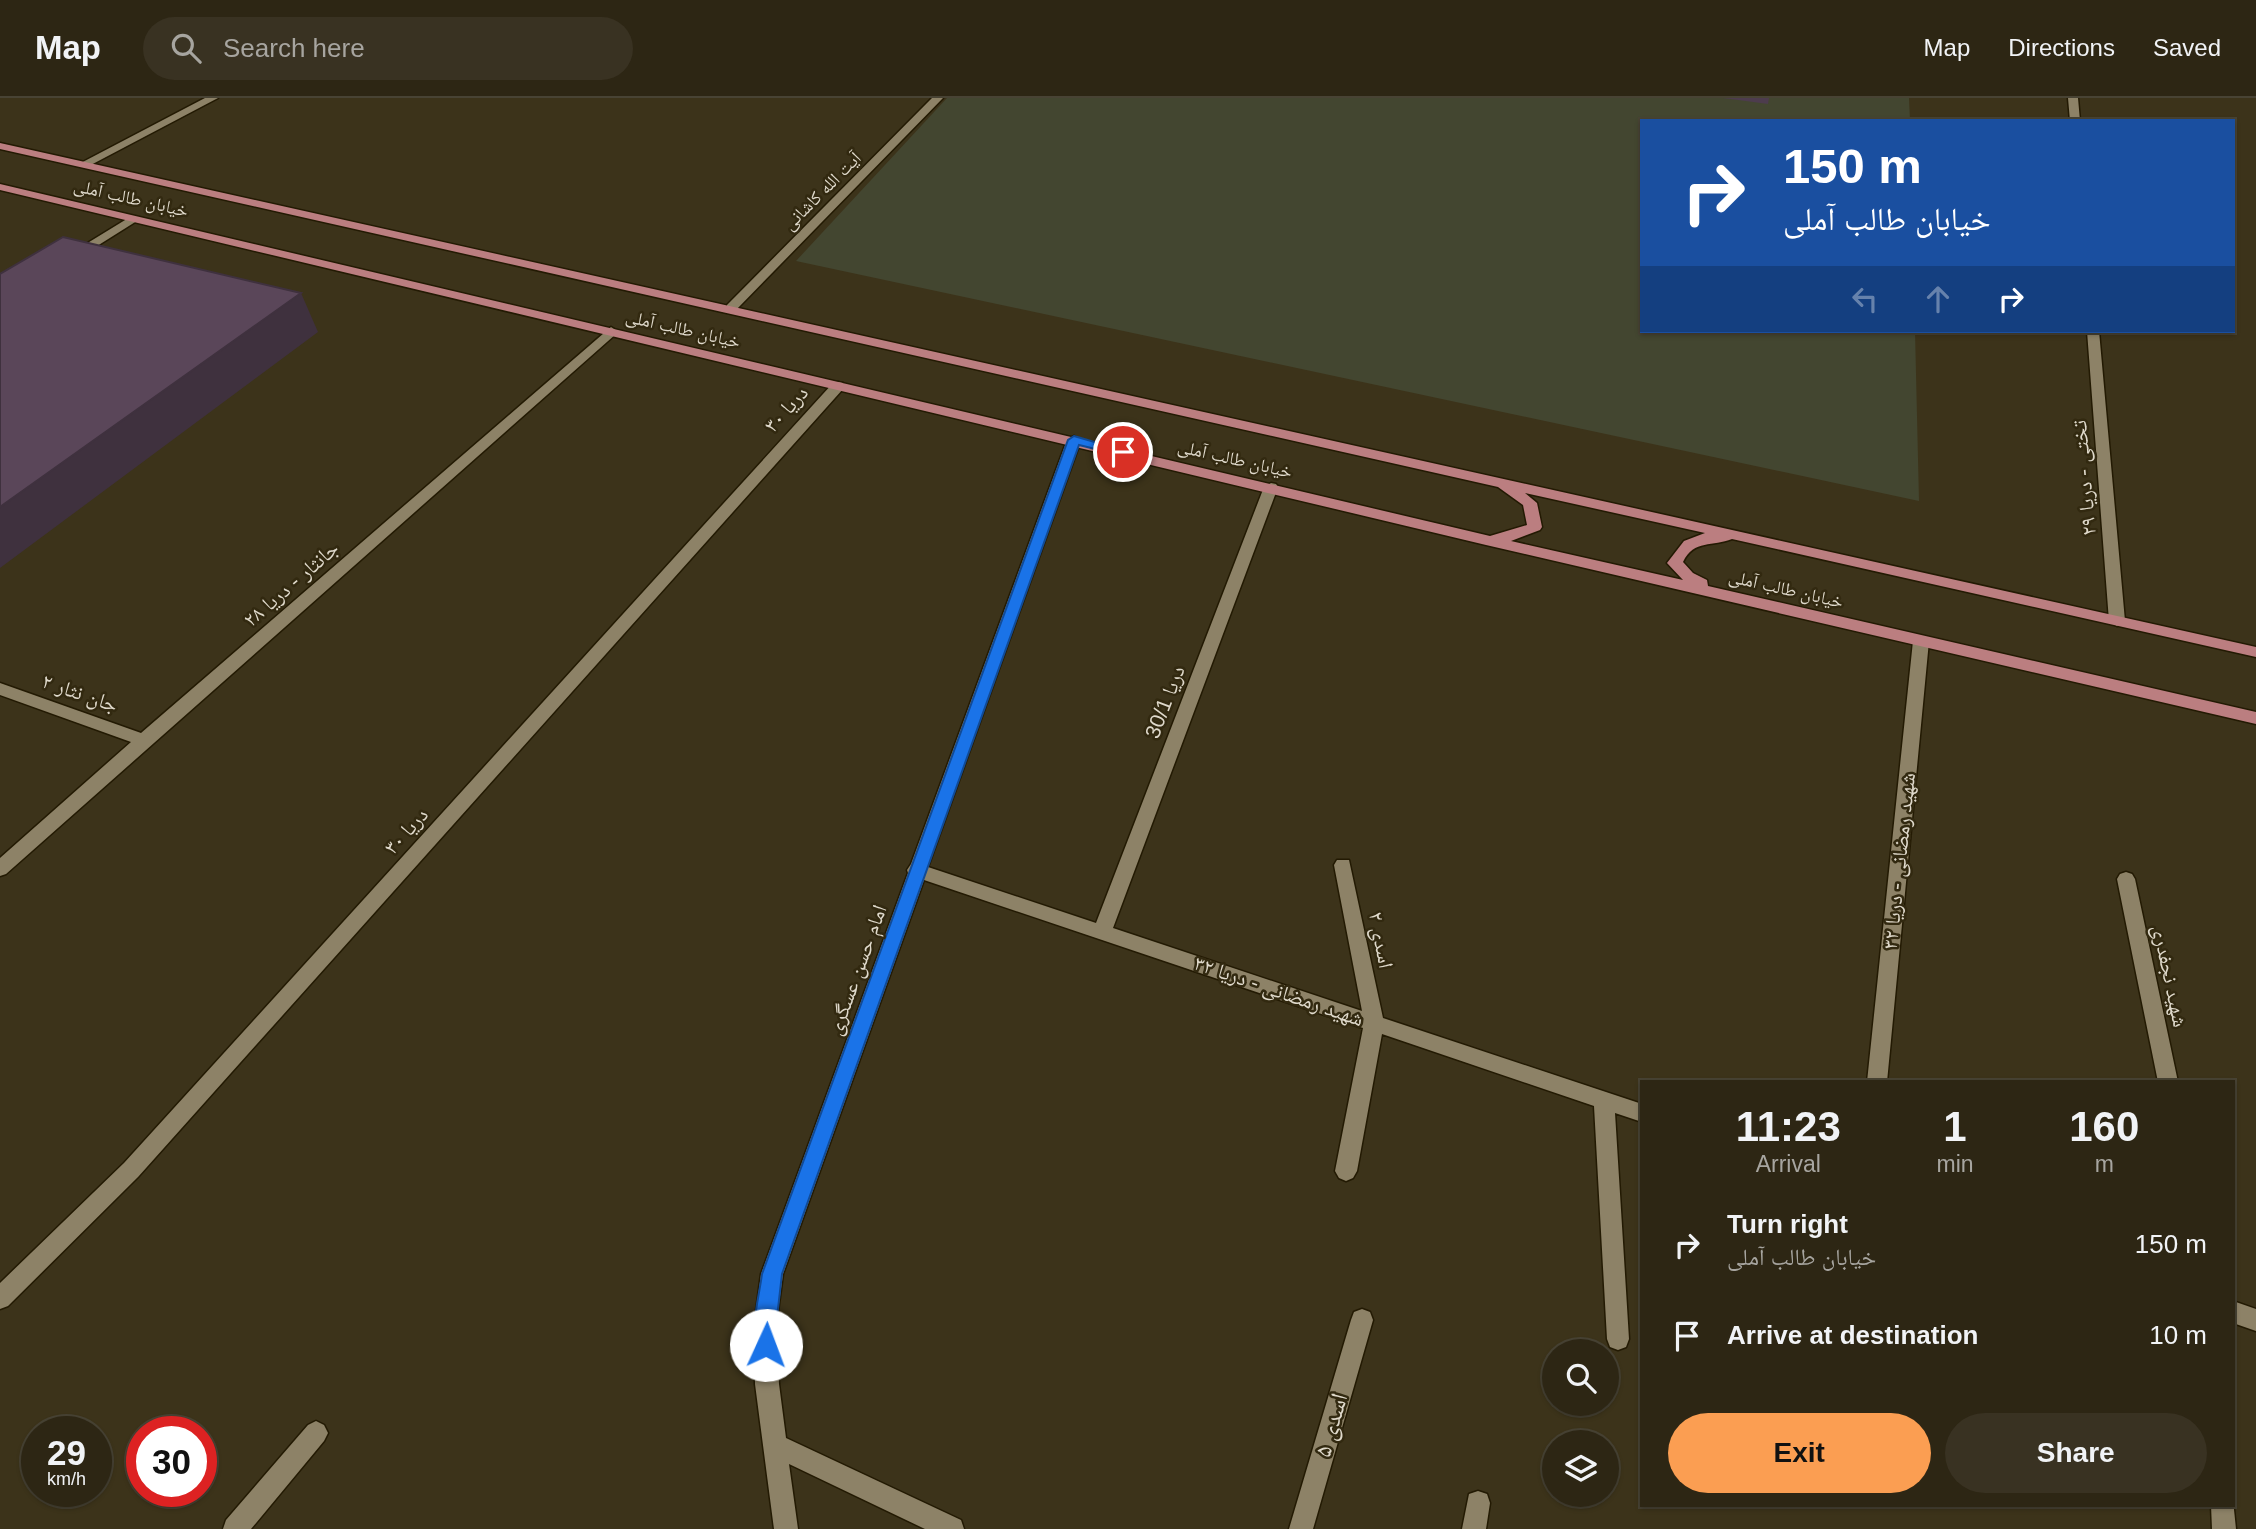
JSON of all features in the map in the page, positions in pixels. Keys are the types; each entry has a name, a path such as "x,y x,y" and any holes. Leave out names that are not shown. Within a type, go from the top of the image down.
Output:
{"main road":[{"name":"خیابان طالب آملی","path":"0,146 2256,652"},
{"name":"خیابان طالب آملی","path":"0,187 1486,540 2256,718"},
{"path":"1486,540 1513,536 1535,527 1530,503 1496,480"},
{"path":"1717,592 1688,577 1675,563 1679,551 1693,540 1714,537 1754,538"}],"street":[{"path":"83,165 213,98"},
{"name":"آیت الله کاشانی","path":"731,308 938,98"},
{"path":"2073,98 2075,119"},
{"path":"67,260 134,219"},
{"name":"جانثار - دریا ۲۸","path":"0,869 611,331"},
{"name":"تختی - دریا ۲۹","path":"2093,333 2117,621"},
{"name":"دریا ۳۰","path":"0,1298 131,1170 838,386"},
{"name":"امام حسن عسگری","path":"786,1529 767,1384 765,1326 772,1274 916,870 1074,440"},
{"name":"دریا 30/1","path":"1102,932 1271,487"},
{"name":"شهید رمضانی - دریا ۳۲","path":"1877,1080 1921,641"},
{"name":"جان نثار ۲","path":"0,689 144,740"},
{"name":"اسدی ۲","path":"1343,864 1374,1023"},
{"name":"شهید رمضانی - دریا ۳۲","path":"916,870 1640,1112"},
{"name":"شهید نجفدری","path":"2126,879 2168,1080"},
{"path":"1346,1171 1374,1023"},
{"path":"1604,1101 1618,1339"},
{"path":"2235,1313 2256,1320"},
{"name":"اسدی ۵","path":"1301,1529 1362,1320"},
{"path":"235,1529 316,1433"},
{"path":"775,1446 952,1529"},
{"path":"1474,1529 1478,1503"},
{"path":"2223,1507 2224,1529"}],"green space":[{"path":"947,98 1909,98 1910,119 1640,119 1640,333 1915,333 1919,501 796,261"}],"building":[{"path":"63,237 301,293 0,507 0,274"}],"route":[{"path":"766,1345 765,1326 772,1274 916,870 1074,440 1123,452"}]}
